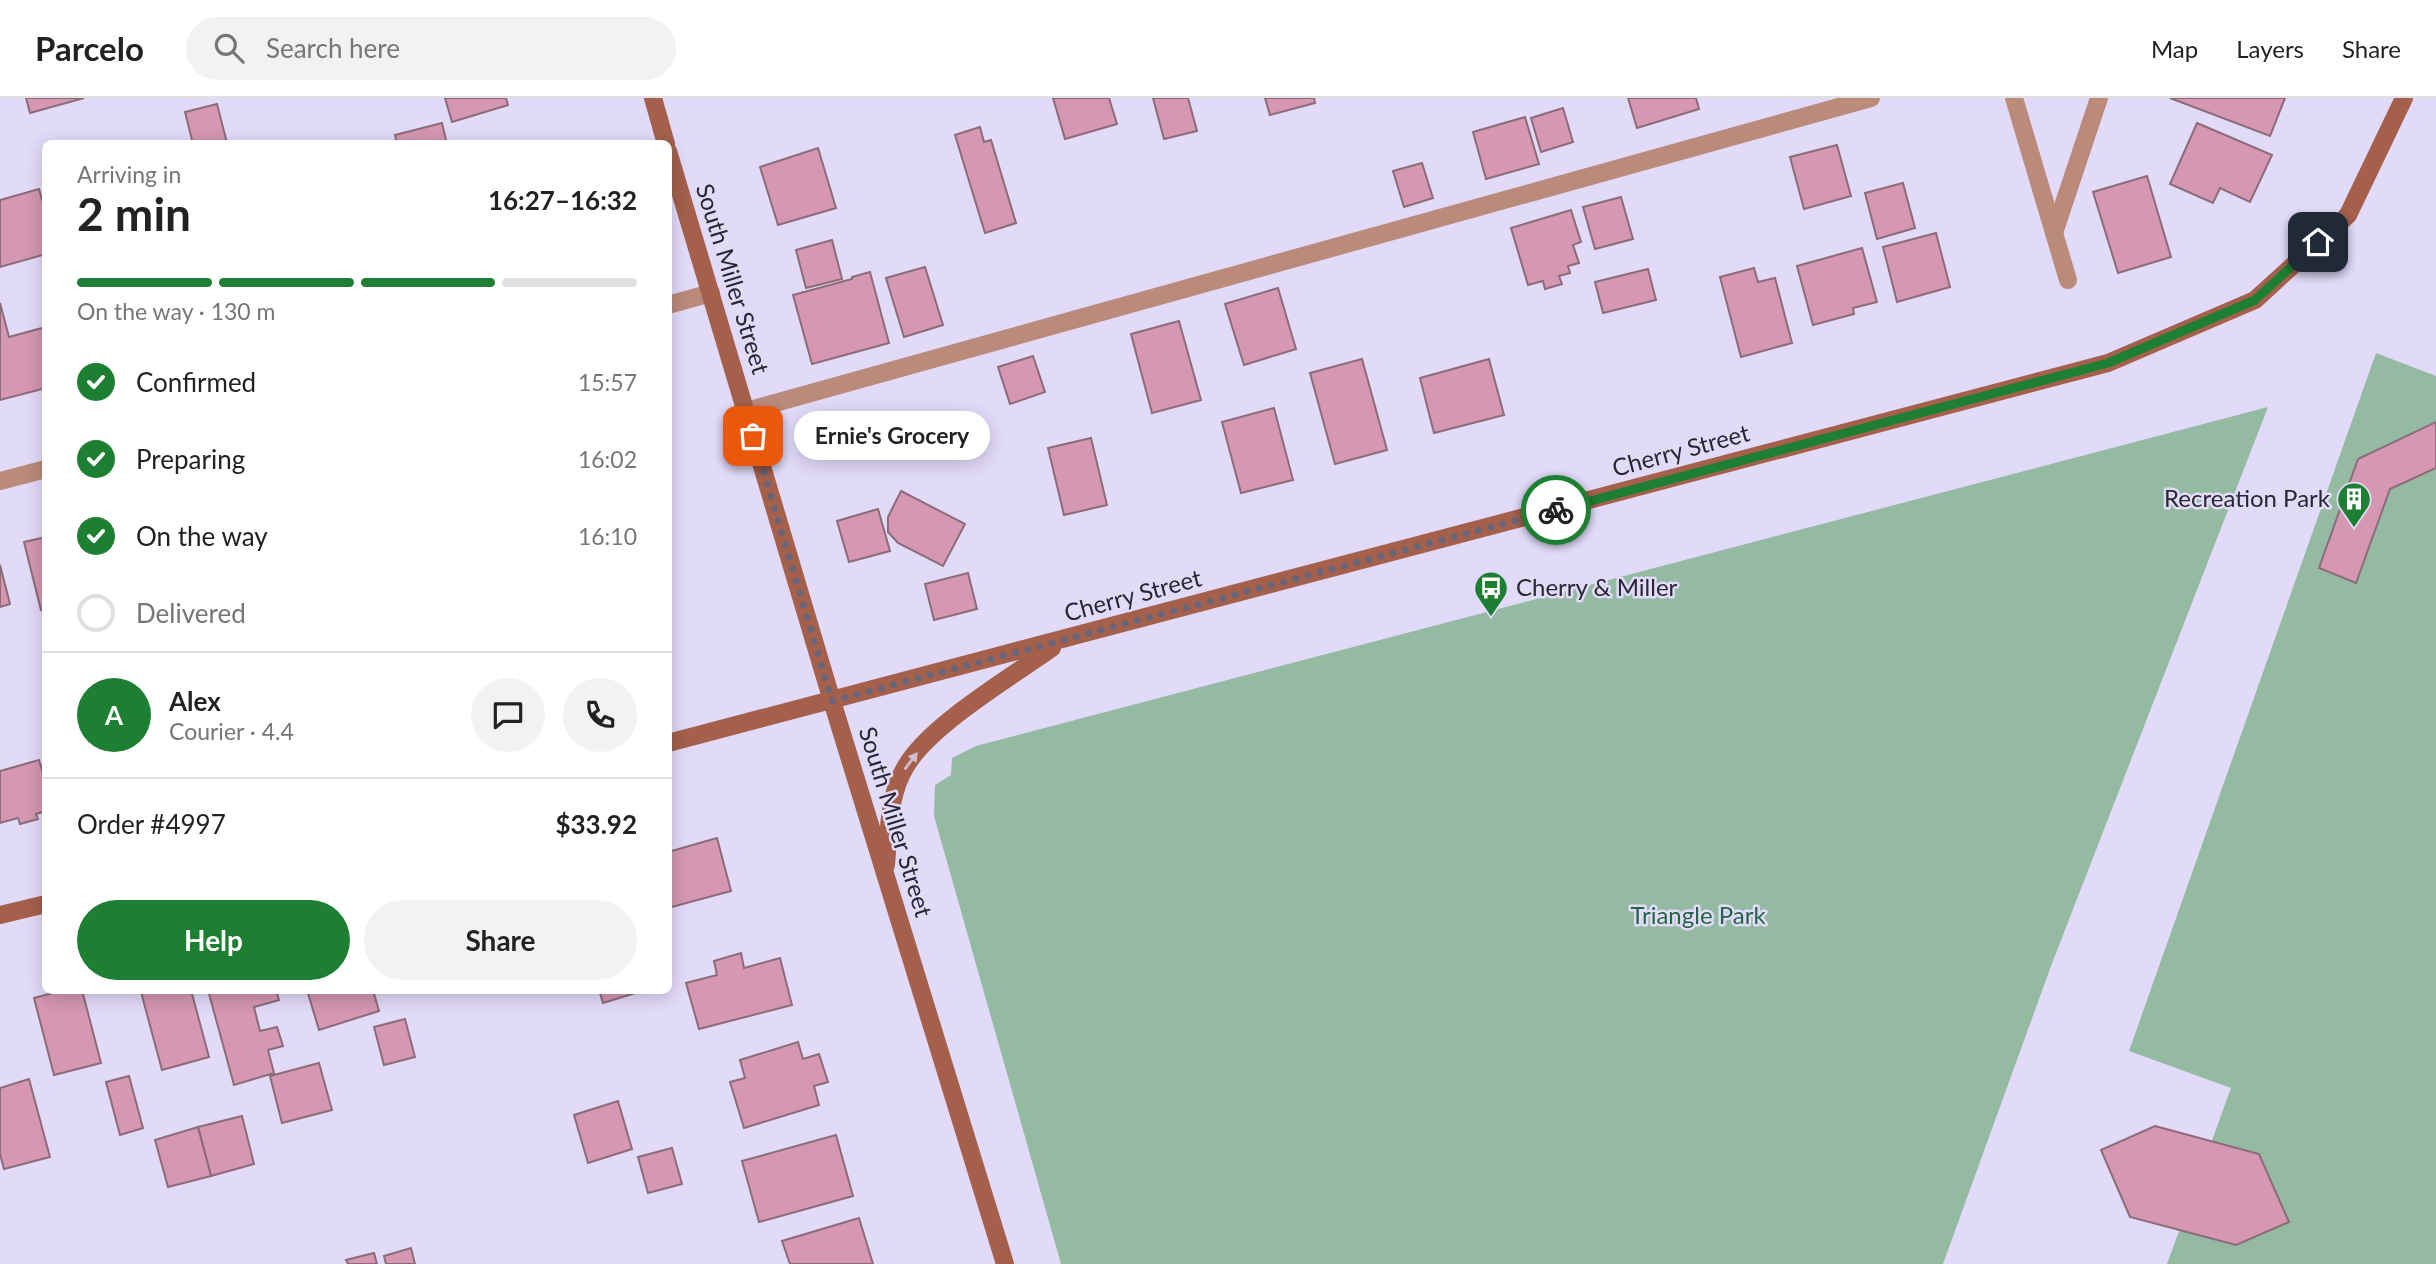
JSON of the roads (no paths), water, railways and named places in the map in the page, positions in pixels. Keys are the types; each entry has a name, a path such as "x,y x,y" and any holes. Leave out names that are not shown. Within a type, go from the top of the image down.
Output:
{"main road":[{"path":"653,98 665,140"},
{"name":"Cherry Street","path":"672,742 2108,363 2255,300 2347,215 2402,101"},
{"name":"South Miller Street","path":"672,164 832,701 1005,1264"},
{"path":"885,873 892,802 906,766 936,732 1063,640"},
{"path":"0,915 42,905"}],"street":[{"path":"746,411 1871,98"},
{"path":"2014,98 2068,280"},
{"path":"2054,233 2099,98"},
{"path":"672,304 711,293"},
{"path":"0,481 42,470"}],"place":[{"name":"Ernie's Grocery","path":"753,436"},
{"name":"Recreation Park","path":"2354,529"},
{"name":"Cherry & Miller","path":"1491,618"}],"park label":[{"name":"Triangle Park","path":"1698,916"}]}
